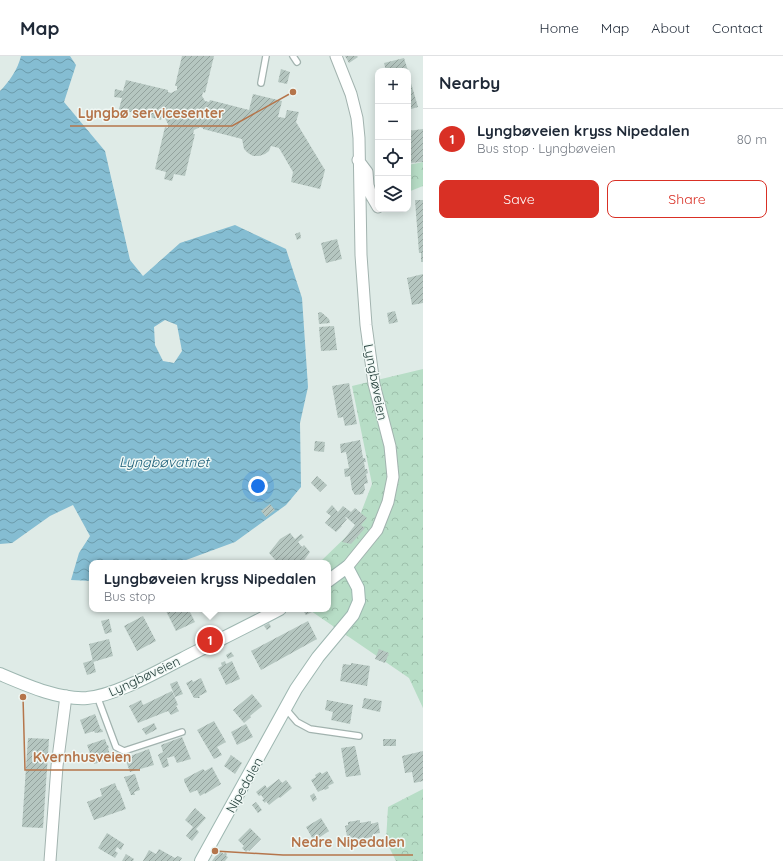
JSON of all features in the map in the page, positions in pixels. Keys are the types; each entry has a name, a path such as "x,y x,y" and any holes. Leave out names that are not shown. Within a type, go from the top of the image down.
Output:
{"street":[{"name":"Lyngbøveien","path":"331,579 348,567 376,530 388,502 393,477 390,446 374,384 366,326 360,255 358,138 355,112 351,94 336,56"},
{"name":"Lyngbøveien","path":"358,160 367,172 368,185 375,202"},
{"name":"Nipedalen","path":"201,861 285,708 306,673 353,615 359,601 358,588 348,567"},
{"name":"Lyngbøveien","path":"0,674 33,688 66,696 87,698 105,695 151,675 274,612"},
{"path":"50,861 57,766 66,696"}],"lane":[{"path":"261,83 266,56"},
{"path":"293,56 297,62"},
{"path":"97,696 116,747 124,751 182,732"},
{"path":"285,708 297,722 310,729 359,736"}],"green space":[{"path":"423,162 423,186 411,191 411,176 411,164"},
{"path":"423,369 423,708 409,678 312,612 331,612 331,560 322,560 355,528 372,484 352,386"},
{"path":"423,789 423,861 396,861 386,841 388,807"}],"water":[{"name":"Lyngbøvatnet","path":"21,56 70,56 76,65 64,102 105,151 130,260 143,276 180,243 235,225 286,249 302,298 308,387 300,423 301,487 286,505 235,542 186,560 89,560 89,581 71,580 79,553 90,536 73,505 50,516 12,543 0,544 0,91 7,84 18,66","holes":["165,320 177,325 182,351 174,363 163,361 155,345 154,327"]}],"building":[{"path":"182,56 214,56 205,93 203,92 202,96 205,101 209,102 210,100 249,110 253,94 282,101 278,117 285,118 287,110 299,112 296,122 325,170 320,189 291,182 293,172 279,148 271,146 269,151 265,154 253,156 244,149 242,139 200,127 194,130 193,134 195,134 185,176 174,174 172,181 164,179 166,172 155,169 165,127 168,128 165,118 162,117 161,120 119,109 122,98 114,97 115,89 123,91 126,80 168,90 168,92 171,93 177,90 177,86 175,86"},
{"path":"345,56 357,56 358,57 349,63"},
{"path":"404,58 407,68 385,68 384,63"},
{"path":"281,69 290,72 287,84 278,82"},
{"path":"411,83 418,107 411,109"},
{"path":"423,129 423,162 411,163 411,131"},
{"path":"415,200 423,200 423,262 421,262 421,253 419,253"},
{"path":"300,232 301,238 297,240 295,234"},
{"path":"337,239 342,259 326,263 321,243"},
{"path":"423,274 423,303 412,305 407,278"},
{"path":"395,311 398,322 389,324 387,313"},
{"path":"321,312 329,319 330,323 319,324 318,313"},
{"path":"334,326 337,350 321,351 319,327"},
{"path":"349,383 357,424 345,426 343,417 338,418 332,386"},
{"path":"360,440 363,458 365,458 366,462 364,462 365,469 367,469 368,473 366,474 368,483 364,484 365,489 363,494 355,495 352,490 350,476 345,477 344,469 349,468 346,452 341,453 340,444"},
{"path":"315,441 325,442 324,452 314,451"},
{"path":"317,476 327,485 320,492 311,483"},
{"path":"270,504 275,510 266,517 261,511"},
{"path":"332,505 338,512 343,506 351,512 355,508 367,518 361,525 365,528 351,544 342,542 355,525 346,517 345,518 347,519 336,532 325,523 331,516 326,512"},
{"path":"290,533 295,539 301,534 304,537 298,542 302,547 304,545 310,552 304,560 275,560 269,553 280,539"},
{"path":"166,612 190,612 195,622 176,631"},
{"path":"304,612 312,612 306,615"},
{"path":"143,616 156,641 137,651 124,626"},
{"path":"109,619 112,632 105,634 101,621"},
{"path":"308,621 317,639 261,670 251,651"},
{"path":"269,623 271,627 267,630 264,626"},
{"path":"109,639 113,656 93,662 89,644"},
{"path":"379,649 389,653 385,663 375,659"},
{"path":"231,652 234,656 228,659 226,655"},
{"path":"93,660 96,672 87,675 83,663"},
{"path":"225,661 226,664 232,661 240,679 226,685 218,668 222,666 221,663"},
{"path":"351,663 370,666 367,686 340,681 343,664 351,665"},
{"path":"201,678 207,692 199,696 200,698 194,698 186,683 192,680 193,682"},
{"path":"177,681 183,694 175,697 170,684"},
{"path":"172,691 179,711 171,715 168,711 138,723 129,706 141,700 143,705"},
{"path":"252,694 262,706 244,723 233,710"},
{"path":"364,698 382,701 380,712 362,708"},
{"path":"327,700 353,705 350,724 331,720 333,712 325,710"},
{"path":"95,714 103,732 95,733 94,731 85,734 80,720"},
{"path":"214,721 226,742 217,747 222,755 214,759 197,730"},
{"path":"154,723 157,729 146,735 142,729"},
{"path":"246,724 253,737 237,745 231,732"},
{"path":"182,737 191,759 177,763 174,756 167,758 169,766 163,768 158,755 163,752 161,745"},
{"path":"28,738 49,739 43,828 22,827"},
{"path":"105,739 109,748 110,756 113,755 115,759 94,764 87,745"},
{"path":"383,739 396,739 396,746 383,746"},
{"path":"355,746 361,775 346,777 341,748"},
{"path":"149,749 154,765 130,772 125,758"},
{"path":"423,751 423,781 414,783 412,772 405,773 402,756"},
{"path":"231,755 242,763 235,774 224,766"},
{"path":"212,767 221,784 200,796 197,790 190,793 184,779 203,769 205,771"},
{"path":"327,771 334,783 328,786 329,788 318,792 311,780 320,772 322,774"},
{"path":"135,774 140,790 134,792 135,795 131,795 124,777"},
{"path":"279,779 282,783 286,780 292,788 269,805 266,801 265,803 262,800 264,799 261,795 259,796 256,792 265,785 267,788"},
{"path":"115,783 126,809 94,820 87,802 102,796 100,789"},
{"path":"314,793 317,799 313,802 310,796"},
{"path":"256,802 262,810 258,813 252,805"},
{"path":"195,808 206,818 196,829 199,832 192,841 186,836 193,827 185,820"},
{"path":"321,818 329,831 314,841 306,827"},
{"path":"360,820 360,823 371,821 371,824 378,822 380,833 373,834 373,837 348,841 345,826 348,825 348,822"},
{"path":"250,828 261,839 249,851 248,850 246,852 242,848 244,846 238,840"},
{"path":"107,833 124,844 121,850 117,847 115,851 118,853 115,858 98,848"},
{"path":"159,849 175,858 178,856 182,858 180,861 143,861 149,850 156,854"},
{"path":"219,851 224,854 225,852 227,854 226,856 228,857 225,861 212,861"},
{"path":"126,854 134,859 133,861 122,861"}],"place":[{"name":"Lyngbø servicesenter","path":"293,92"},
{"name":"Lyngbøveien kryss Nipedalen","path":"210,640"},
{"name":"Kvernhusveien","path":"23,697"},
{"name":"Nedre Nipedalen","path":"215,851"}]}
